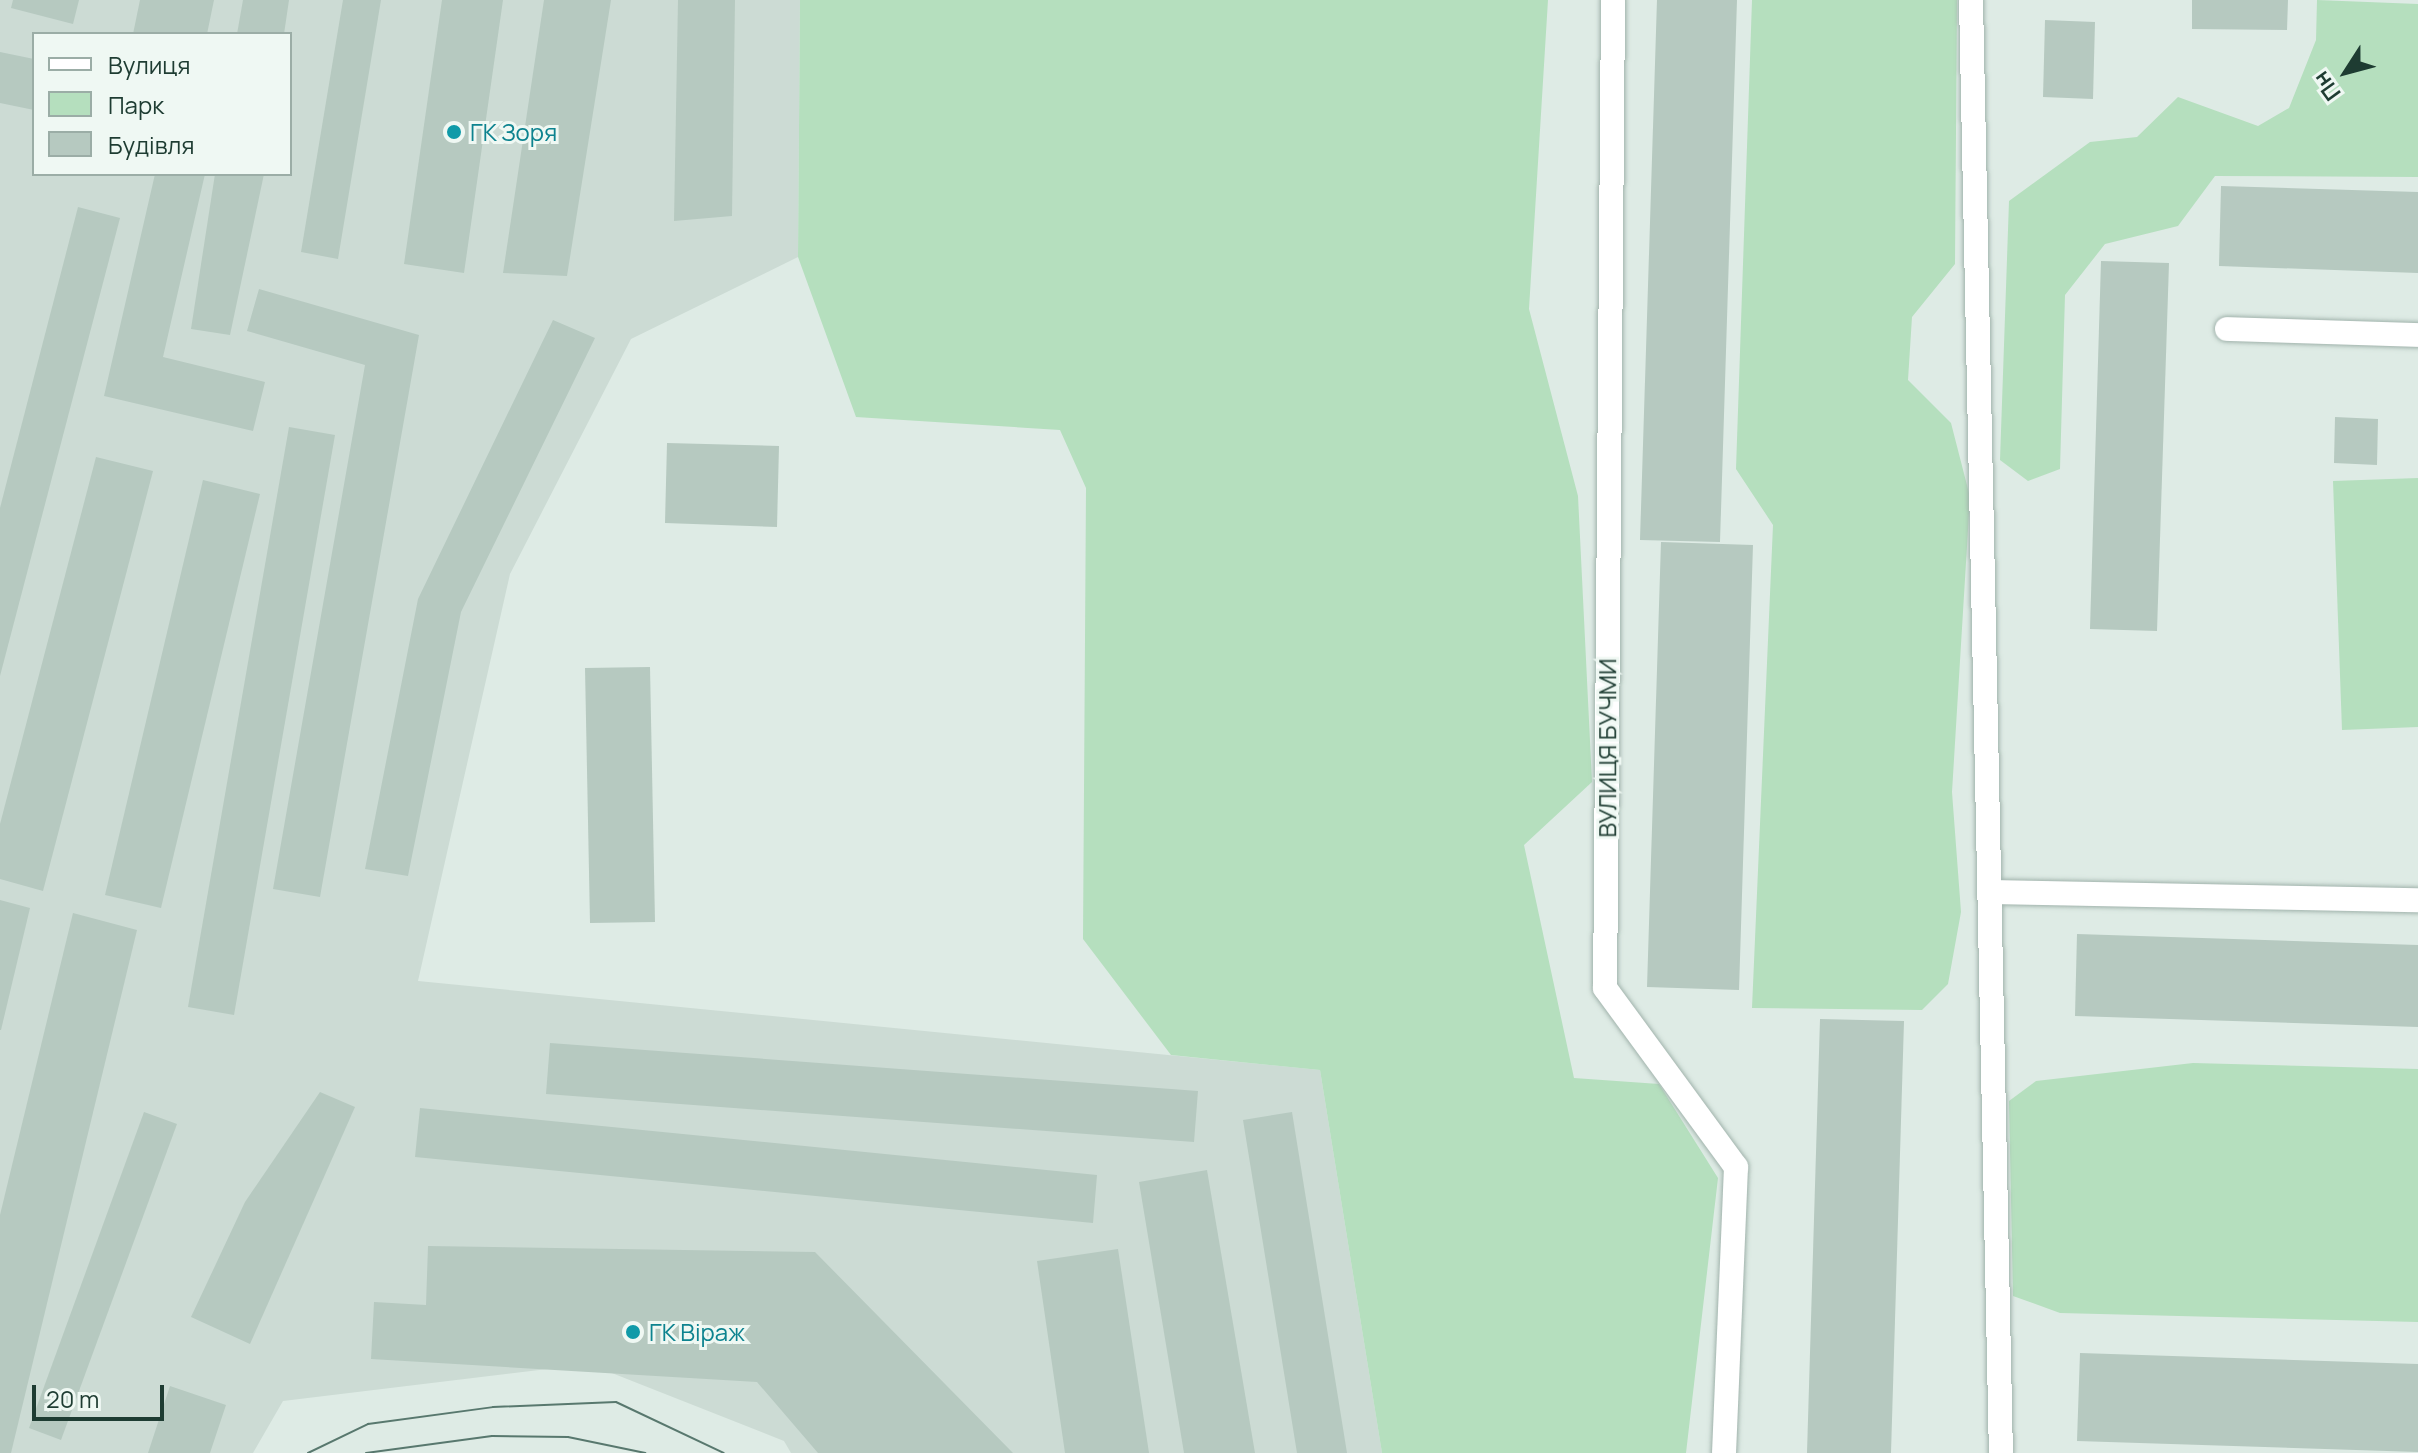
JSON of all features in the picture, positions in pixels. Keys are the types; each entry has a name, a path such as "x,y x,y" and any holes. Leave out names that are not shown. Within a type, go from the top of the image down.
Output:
{"street":[{"name":"ВУЛИЦЯ БУЧМИ","path":"1613,0 1605,988 1736,1167 1724,1453"},
{"path":"1971,0 2001,1453"},
{"path":"2227,329 2418,335"},
{"path":"1990,892 2418,900"}],"shaded area":[{"path":"0,0 800,0 798,257 631,339 510,574 418,981 1320,1070 1382,1453 791,1453 784,1441 589,1364 283,1401 253,1453 0,1453"}],"green space":[{"path":"800,0 1548,0 1529,309 1578,496 1592,782 1524,845 1574,1078 1659,1084 1718,1178 1686,1453 1382,1453 1320,1070 1171,1055 1083,939 1086,488 1060,430 856,417 798,257"},
{"path":"1752,0 1957,0 1955,264 1912,317 1908,380 1951,423 1970,497 1952,792 1961,912 1948,984 1922,1010 1752,1008 1773,525 1736,469"},
{"path":"2317,0 2418,4 2418,177 2215,176 2178,226 2105,244 2065,295 2060,469 2028,481 2000,460 2009,201 2090,142 2137,137 2178,97 2258,126 2289,108 2316,40"},
{"path":"2418,478 2418,727 2342,730 2333,481"},
{"path":"2193,1063 2418,1069 2418,1322 2060,1313 2013,1296 2009,1101 2036,1081"}],"building":[{"path":"13,0 79,0 73,24 11,8"},
{"path":"140,0 214,0 207,32 133,32"},
{"path":"243,0 289,0 284,32 237,32"},
{"path":"343,0 381,0 338,259 301,252"},
{"name":"ГК Зоря","path":"442,0 503,0 464,273 404,264"},
{"path":"544,0 611,0 567,276 503,273"},
{"path":"678,0 735,0 732,216 674,221"},
{"path":"1657,0 1737,0 1720,542 1640,540"},
{"path":"2192,0 2288,0 2287,30 2192,29"},
{"path":"2045,20 2095,22 2093,99 2043,97"},
{"path":"0,52 32,59 32,110 0,103"},
{"path":"155,176 205,176 163,357 265,382 253,431 104,396"},
{"path":"215,176 264,176 230,335 191,329"},
{"path":"2221,186 2418,192 2418,273 2219,266"},
{"path":"78,207 120,218 0,676 0,508"},
{"path":"2101,261 2169,263 2157,631 2090,629"},
{"path":"259,289 419,335 320,897 273,889 365,365 247,331"},
{"path":"553,320 595,338 461,612 408,876 365,869 418,599"},
{"path":"2335,417 2378,419 2377,465 2334,463"},
{"path":"289,427 335,435 234,1015 188,1007"},
{"path":"667,443 779,446 777,527 665,523"},
{"path":"96,457 153,471 43,891 0,879 0,824"},
{"path":"203,480 260,494 161,908 105,895"},
{"path":"1661,542 1753,545 1739,990 1647,987"},
{"path":"650,667 655,922 590,923 585,668"},
{"path":"0,900 30,908 1,1030 0,1030"},
{"path":"73,913 137,930 11,1453 0,1453 0,1215"},
{"path":"2077,934 2418,945 2418,1027 2075,1016"},
{"path":"1820,1019 1904,1021 1891,1453 1807,1453"},
{"path":"550,1043 1198,1091 1194,1142 546,1094"},
{"path":"320,1092 355,1107 250,1344 191,1317 245,1202"},
{"path":"420,1108 1097,1175 1093,1223 415,1157"},
{"path":"144,1112 177,1124 61,1440 29,1428"},
{"path":"1292,1112 1347,1453 1297,1453 1243,1120"},
{"path":"1207,1170 1255,1453 1184,1453 1139,1182"},
{"name":"ГК Віраж","path":"428,1246 815,1252 1013,1453 818,1453 757,1382 371,1359 374,1302 426,1305"},
{"path":"1118,1249 1149,1453 1065,1453 1037,1261"},
{"path":"2080,1353 2418,1364 2418,1452 2077,1441"},
{"path":"170,1386 226,1405 210,1453 148,1453"}],"tram line":[{"path":"308,1453 368,1424 493,1407 616,1402 724,1453"},
{"path":"366,1453 492,1436 568,1437 645,1453"}],"place":[{"name":"ГК Зоря","path":"454,132"},
{"name":"ГК Віраж","path":"633,1332"}]}
